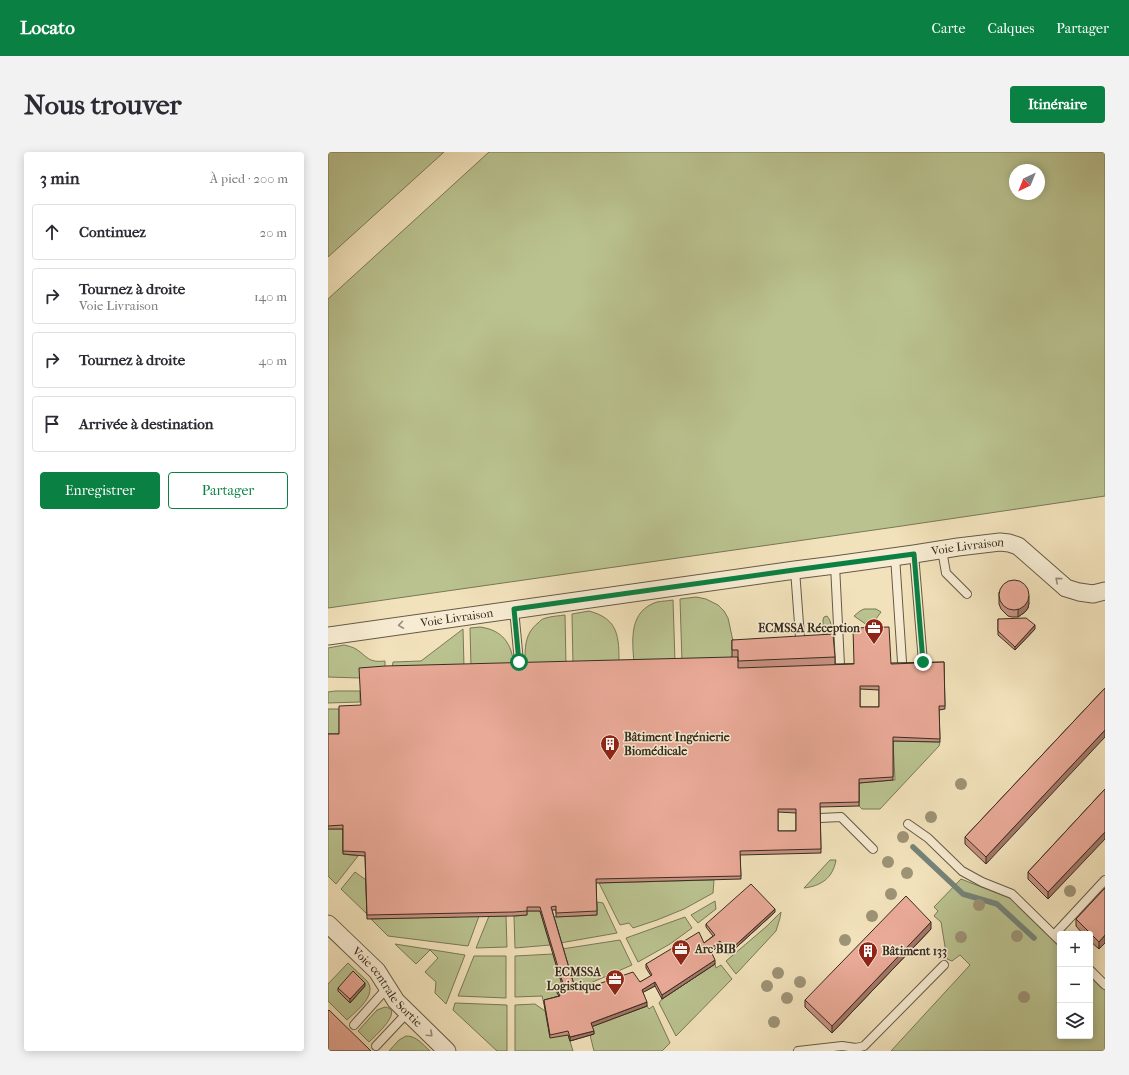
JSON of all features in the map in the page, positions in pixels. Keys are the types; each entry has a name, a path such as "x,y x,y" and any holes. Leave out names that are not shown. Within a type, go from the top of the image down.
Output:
{"street":[{"name":"Voie Livraison","path":"328,636 1000,542 1018,546 1066,588 1079,592 1099,592"},
{"name":"Voie centrale Sortie","path":"328,924 377,971 396,1001 447,1051"}],"lane":[{"path":"942,550 946,573 967,594"},
{"path":"914,554 923,662"},
{"path":"895,556 902,662"},
{"path":"835,565 840,665"},
{"path":"794,570 800,637"},
{"path":"514,609 519,662"},
{"path":"820,818 841,817 873,849"},
{"path":"908,824 928,838 962,871 982,882 1012,894 1057,938"},
{"path":"1054,935 1105,880"},
{"path":"798,1051 842,1046 856,1048 864,1046 944,965"},
{"path":"1093,973 1105,985"},
{"path":"354,1025 388,988"},
{"path":"376,1046 407,1013"}],"green space":[{"path":"328,152 444,152 328,257"},
{"path":"489,152 1105,152 1105,496 328,608 328,299"},
{"path":"696,597 706,599 718,605 728,618 735,650 732,661 682,662 680,599"},
{"path":"673,600 675,662 634,663 634,627 641,612 648,606 657,602"},
{"path":"864,609 876,609 881,612 870,627 854,616"},
{"path":"589,611 599,614 612,624 619,645 619,664 573,665 572,614"},
{"path":"565,615 566,665 525,666 526,642 533,627 544,618"},
{"path":"827,616 831,625 833,644 823,639 823,620 824,617"},
{"path":"480,627 495,631 505,639 511,651 514,666 471,667 470,628"},
{"path":"463,629 464,667 392,669 393,662 421,661"},
{"path":"344,645 355,648 369,659 375,661 385,661 385,669 360,678 328,677 328,648"},
{"path":"360,691 360,702 328,703 328,692"},
{"path":"328,709 339,709 339,737 328,738"},
{"path":"893,741 940,742 939,746 880,809 862,809 859,806 859,783 895,780"},
{"path":"328,829 343,829 343,854 358,856 336,884 328,876"},
{"path":"830,860 836,860 829,876 821,883 804,888"},
{"path":"355,872 366,880 367,914 341,889"},
{"path":"961,879 1012,899 1057,943 1057,1039 1093,1039 1093,979 1105,990 1105,1051 891,1051 970,965 960,955 952,961 947,959 941,922 934,916 938,911 934,907"},
{"path":"714,880 713,893 684,909 633,928 629,923 620,925 599,883"},
{"path":"715,901 716,909 698,923 691,915"},
{"path":"597,902 603,903 617,933 560,943 553,917 597,915"},
{"path":"527,911 540,911 550,945 515,948 514,916 527,915"},
{"path":"781,912 776,931 736,974 726,961"},
{"path":"479,916 468,946 388,936 371,919"},
{"path":"489,916 506,916 507,947 476,948"},
{"path":"685,917 692,928 670,944 638,962 626,938"},
{"path":"620,940 632,965 574,989 562,949"},
{"path":"395,944 465,955 446,1004 435,993 436,982 425,972 438,958 430,950 416,964"},
{"path":"553,954 564,991 560,1000 544,1004 542,996 515,997 515,956"},
{"path":"474,956 506,956 506,998 458,996"},
{"path":"348,963 367,981 370,986 370,992 360,1007 347,1020 328,1001 328,984"},
{"path":"715,964 716,968 721,965 732,979 676,1036 659,1003 662,999"},
{"path":"455,1003 507,1005 507,1051 497,1051 453,1010"},
{"path":"535,1004 545,1011 568,1035 573,1051 515,1051 515,1005"},
{"path":"647,1006 649,1009 653,1006 670,1043 662,1051 594,1051 590,1035 594,1034 591,1027"},
{"path":"385,1007 390,1009 392,1013 390,1018 382,1030 369,1042 358,1031 377,1010"},
{"path":"406,1036 413,1037 430,1051 389,1051 399,1040"}],"building":[{"path":"1014,580 1025,584 1029,595 1025,606 1014,610 1003,606 999,595 1003,584"},
{"path":"1026,618 1035,625 1015,647 998,631 998,619"},
{"name":"Bâtiment Ingénierie Biomédicale","path":"889,627 891,664 944,662 945,706 939,706 940,739 893,737 893,777 859,779 859,802 820,803 821,849 740,851 741,876 596,879 597,911 556,913 556,906 551,907 574,985 579,984 581,990 633,972 640,982 652,975 646,964 699,932 704,943 715,935 706,924 751,884 775,909 728,952 720,941 710,949 715,960 662,995 655,982 642,990 647,1002 591,1023 594,1031 570,1037 568,1031 550,1035 544,1000 560,996 557,989 564,987 540,907 527,907 527,911 514,912 367,915 365,852 343,851 343,825 328,826 328,734 339,734 339,706 361,705 359,668 385,666 732,657 738,657 738,668 854,664 853,628","holes":["860,686 879,686 879,707 860,707","778,809 796,809 796,831 778,831"]},
{"path":"833,634 835,657 738,661 738,650 732,650 732,640"},
{"path":"1105,688 1105,730 986,857 965,837"},
{"path":"1105,789 1105,832 1048,892 1028,872"},
{"path":"1105,888 1105,935 1099,942 1093,936 1093,931 1088,931 1076,919"},
{"name":"Bâtiment 133","path":"906,896 931,922 832,1026 805,1000"},
{"path":"353,971 365,983 350,999 338,988"},
{"path":"329,1010 371,1051 328,1051"}],"waterway":[{"path":"913,847 963,894 997,904 1034,938"}],"place":[{"name":"ECMSSA Réception","path":"874,645"},
{"name":"Bâtiment Ingénierie Biomédicale","path":"610,761"},
{"name":"Arc BIB","path":"681,966"},
{"name":"Bâtiment 133","path":"868,968"},
{"name":"ECMSSA Logistique","path":"615,996"}],"route":[{"path":"519,662 514,609 914,554 923,662"}]}
